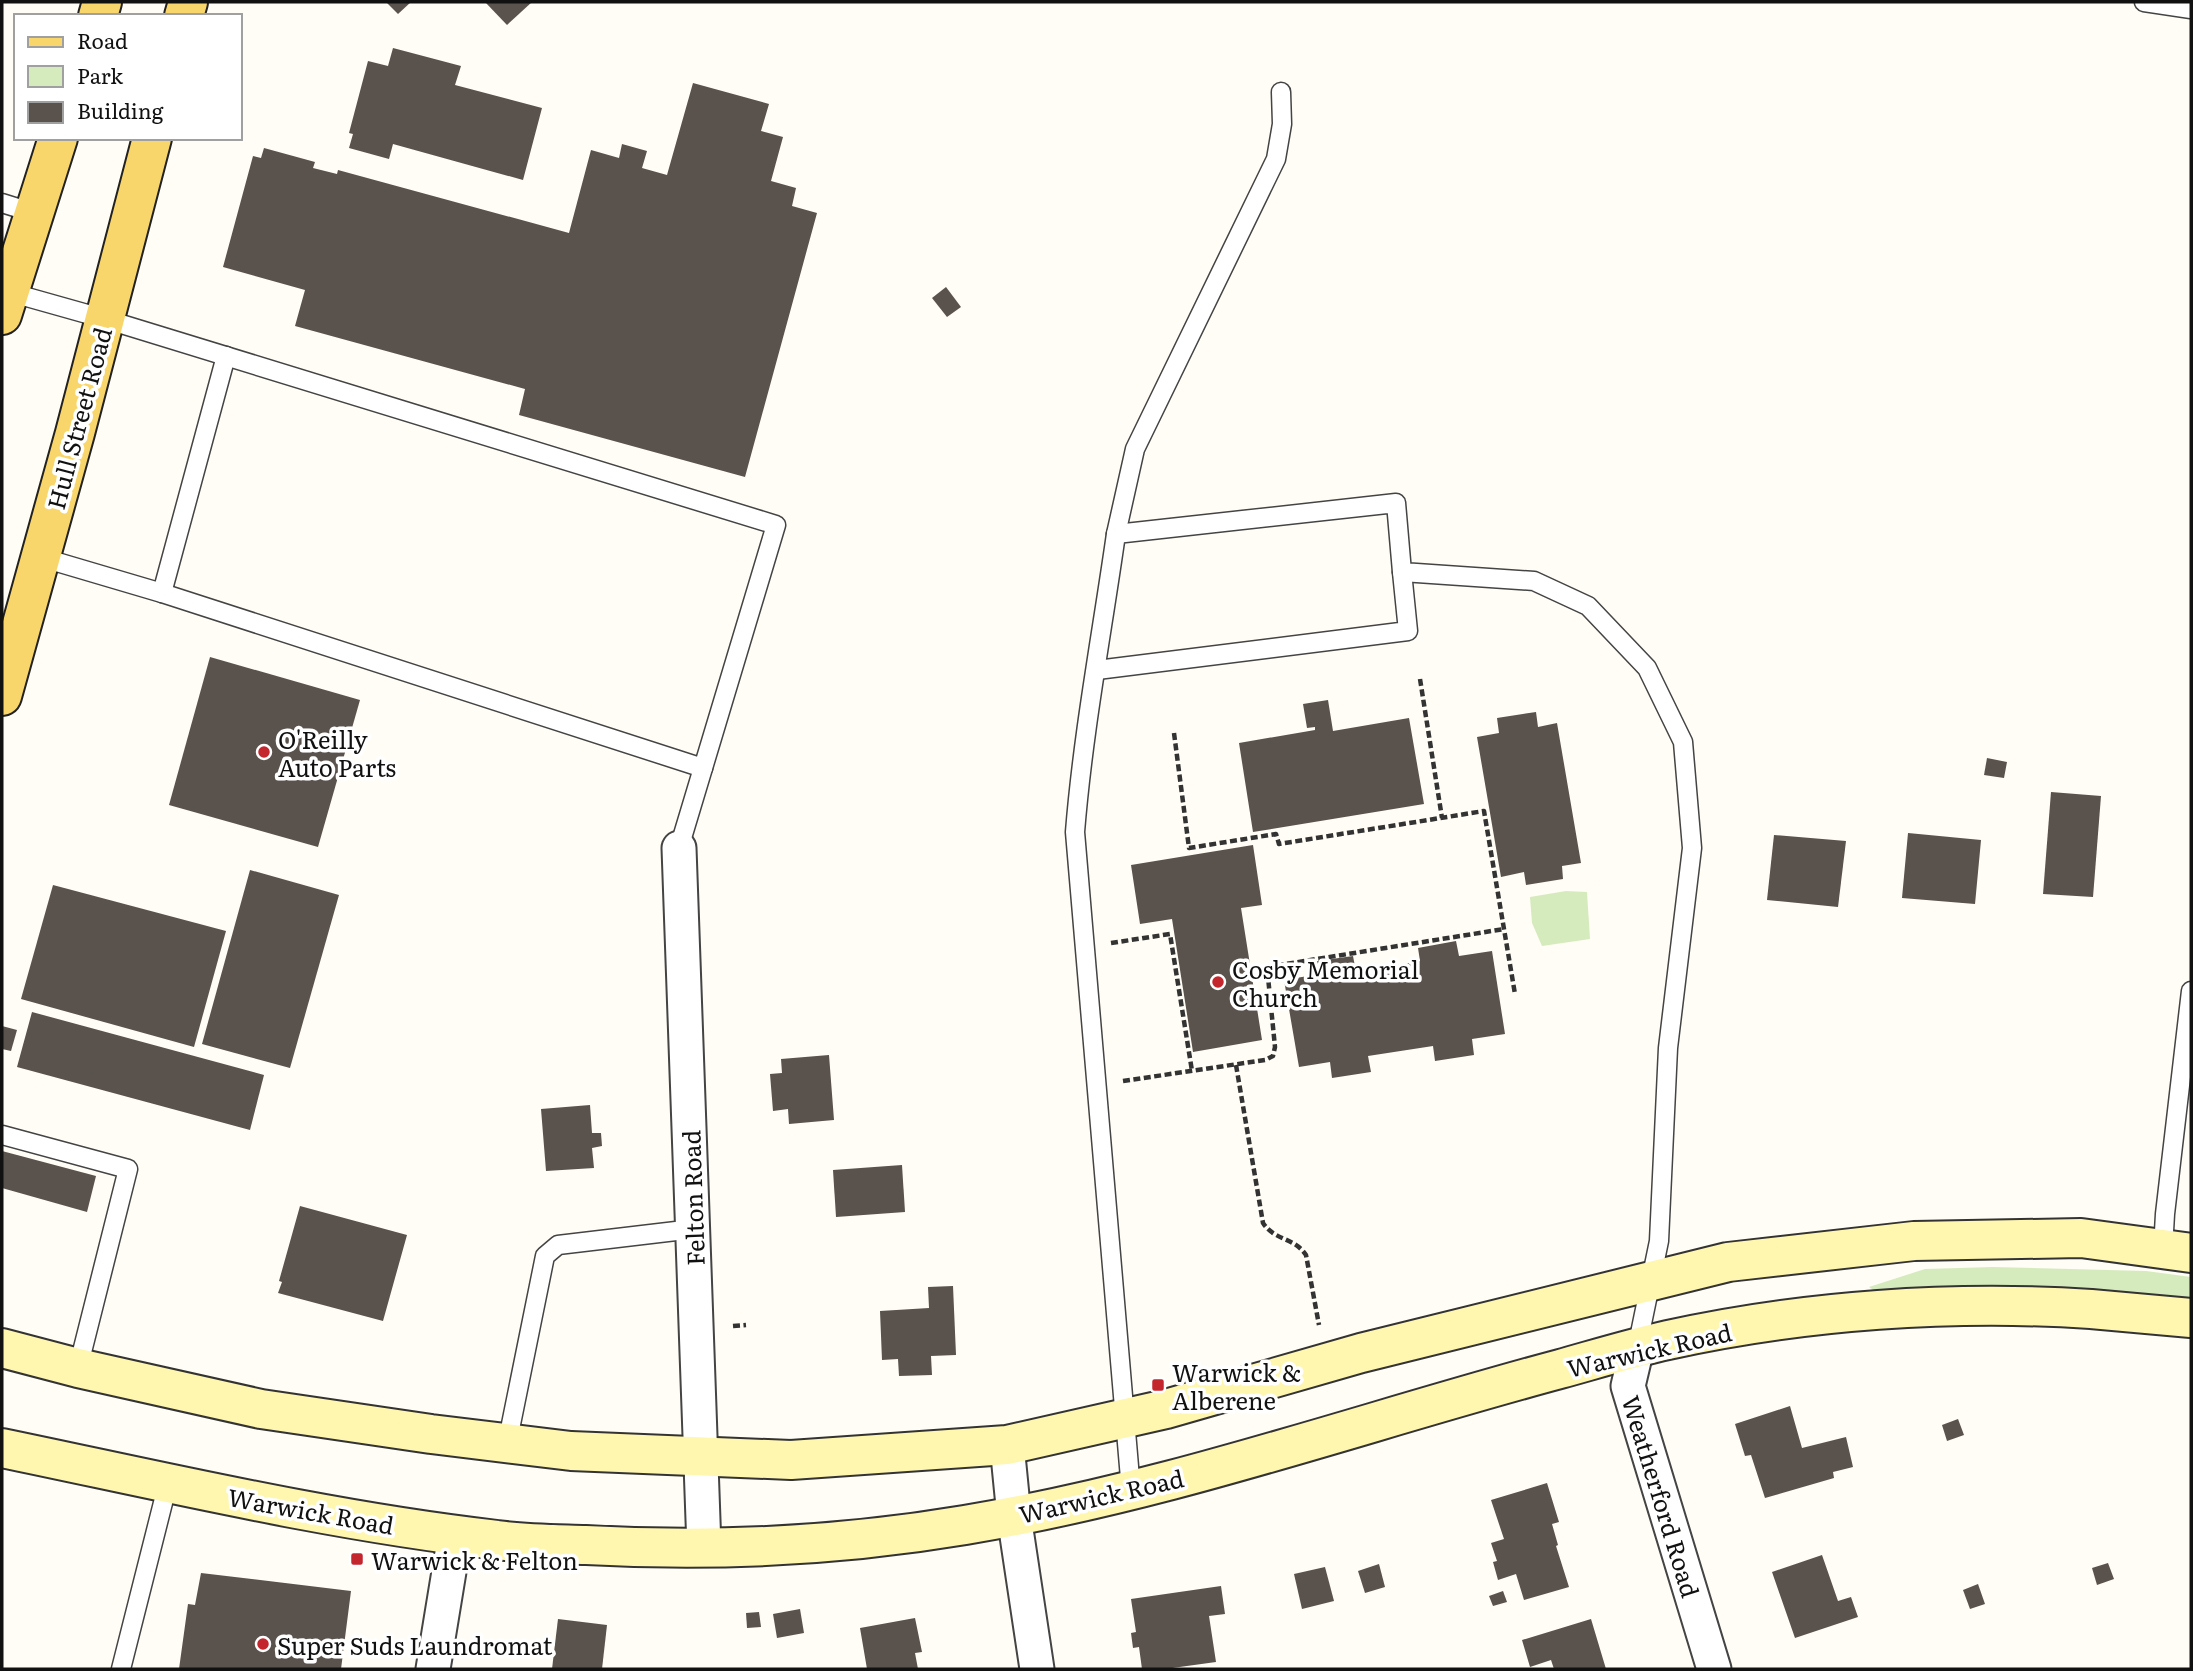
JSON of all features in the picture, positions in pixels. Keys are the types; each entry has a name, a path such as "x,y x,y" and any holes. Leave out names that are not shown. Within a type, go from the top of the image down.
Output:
{"main road":[{"path":"5,304 18,208 57,140"},
{"name":"Hull Street Road","path":"2,696 151,140"},
{"path":"2,1348 261,1409 507,1444 571,1451 791,1460 1007,1446 1124,1419 1361,1353 1728,1262 1914,1241 2081,1238 2177,1251"},
{"name":"Warwick Road","path":"2,1448 315,1514 503,1541 704,1548 829,1543 965,1525 1088,1502 1637,1348 1801,1317 1955,1306 2086,1309 2191,1318"}],"street":[{"name":"Felton Road","path":"679,848 704,1548"},
{"name":"Weatherford Road","path":"1637,1348 1628,1386 1714,1669"},
{"path":"1007,1446 1014,1516 1037,1669"},
{"path":"433,1669 455,1535"}],"lane":[{"path":"2144,2 2191,9"},
{"path":"1131,1490 1075,832 1081,760 1116,534 1135,449 1276,159 1282,124 1281,92"},
{"path":"5,304 105,319 776,526 679,848"},
{"path":"162,593 226,356"},
{"path":"1097,670 1408,631 1396,503 1116,534"},
{"path":"40,557 162,593 703,768"},
{"name":"Weatherford Road","path":"1402,572 1534,581 1588,606 1647,668 1683,742 1692,848 1668,1048 1659,1241 1637,1348"},
{"path":"2177,1251 2165,1214 2191,991"},
{"path":"2,1135 128,1169 78,1368"},
{"path":"507,1444 545,1256 558,1245 693,1229"},
{"path":"121,1669 168,1483"}],"path":[{"path":"1420,679 1442,818"},
{"path":"1174,733 1189,848 1276,834 1279,844 1484,811 1515,994"},
{"path":"1117,1082 1237,1065 1273,1056 1275,1047 1267,967 1504,929"},
{"path":"1107,944 1170,933 1192,1071"},
{"path":"1237,1065 1263,1223 1269,1232 1299,1245 1306,1255 1321,1332"}],"green space":[{"path":"1566,891 1587,892 1590,939 1542,946 1532,923 1530,897"},
{"path":"1993,1267 2146,1271 2191,1277 2191,1300 2110,1291 1940,1286 1876,1292 1869,1287 1925,1269"}],"building":[{"path":"386,2 411,2 398,14"},
{"path":"485,2 532,2 507,25"},
{"path":"393,48 461,66 455,85 542,108 523,180 393,144 389,159 349,148 353,134 349,133 368,61 388,66"},
{"path":"693,83 769,104 761,131 783,137 771,181 796,188 792,206 817,213 745,477 519,415 525,389 295,326 305,290 223,267 253,156 261,158 264,148 315,162 313,168 337,174 338,170 569,233 591,150 619,158 622,144 647,151 642,168 667,175"},
{"path":"946,287 961,307 947,317 932,298"},
{"name":"O'Reilly Auto Parts","path":"210,657 360,700 318,847 169,805"},
{"path":"1328,700 1333,731 1409,718 1424,804 1253,832 1239,743 1315,730 1315,727 1307,728 1303,704"},
{"path":"1536,712 1538,727 1557,723 1581,863 1562,866 1563,879 1526,885 1524,872 1501,877 1477,737 1499,733 1497,718"},
{"path":"1987,758 2007,762 2004,778 1984,775"},
{"path":"2051,792 2101,796 2093,897 2043,894"},
{"path":"1908,833 1981,840 1975,904 1902,898"},
{"path":"1774,835 1846,841 1838,907 1767,900"},
{"name":"Cosby Memorial Church","path":"1253,845 1262,905 1241,908 1262,1040 1193,1052 1172,919 1140,924 1131,865"},
{"path":"250,870 339,895 290,1068 202,1044"},
{"path":"53,885 226,931 194,1047 21,999"},
{"path":"1456,941 1459,956 1492,951 1505,1034 1472,1039 1474,1055 1435,1061 1433,1046 1368,1056 1371,1072 1332,1078 1330,1062 1299,1067 1284,980 1314,975 1311,962 1353,956 1356,972 1420,961 1418,948"},
{"path":"32,1012 264,1075 250,1130 17,1067"},
{"path":"2,1026 17,1030 11,1051 2,1049"},
{"path":"829,1055 834,1120 789,1124 788,1109 773,1111 770,1074 782,1073 781,1059"},
{"path":"590,1105 592,1133 601,1133 602,1146 592,1148 594,1168 546,1171 541,1109"},
{"path":"2,1151 96,1176 87,1212 2,1188"},
{"path":"902,1165 905,1212 836,1217 833,1170"},
{"path":"300,1206 407,1235 383,1321 278,1293"},
{"path":"953,1286 956,1355 931,1356 932,1375 899,1376 898,1359 882,1360 880,1311 929,1308 928,1287"},
{"path":"1790,1406 1802,1448 1846,1437 1853,1467 1833,1472 1834,1478 1765,1498 1751,1455 1745,1456 1735,1424"},
{"path":"1958,1419 1964,1435 1947,1441 1942,1425"},
{"path":"1547,1483 1559,1522 1552,1524 1558,1545 1556,1546 1569,1587 1524,1600 1516,1574 1498,1580 1493,1562 1497,1561 1491,1543 1504,1539 1491,1500"},
{"path":"1822,1555 1838,1601 1851,1597 1858,1617 1795,1638 1772,1572"},
{"path":"2108,1563 2114,1579 2097,1585 2092,1568"},
{"path":"1379,1564 1385,1587 1365,1593 1358,1571"},
{"path":"1325,1567 1334,1601 1302,1609 1294,1574"},
{"path":"201,1573 351,1591 341,1669 179,1669 188,1604 195,1605"},
{"path":"1978,1584 1985,1604 1970,1609 1963,1590"},
{"path":"1221,1586 1225,1614 1209,1616 1216,1662 1165,1669 1142,1669 1139,1647 1133,1648 1131,1633 1136,1632 1131,1599"},
{"path":"1503,1591 1507,1602 1493,1606 1489,1596"},
{"path":"800,1609 804,1633 777,1638 773,1614"},
{"path":"759,1612 761,1627 747,1628 746,1613"},
{"path":"915,1618 922,1652 915,1653 918,1669 867,1669 860,1628"},
{"path":"558,1619 607,1625 602,1669 552,1669"},
{"path":"1591,1619 1606,1669 1554,1669 1551,1660 1530,1667 1522,1640"}],"place":[{"name":"O'Reilly Auto Parts","path":"264,752"},
{"name":"Cosby Memorial Church","path":"1218,982"},
{"name":"Warwick & Alberene","path":"1158,1385"},
{"name":"Warwick & Felton","path":"357,1559"},
{"name":"Super Suds Laundromat","path":"263,1644"}]}
